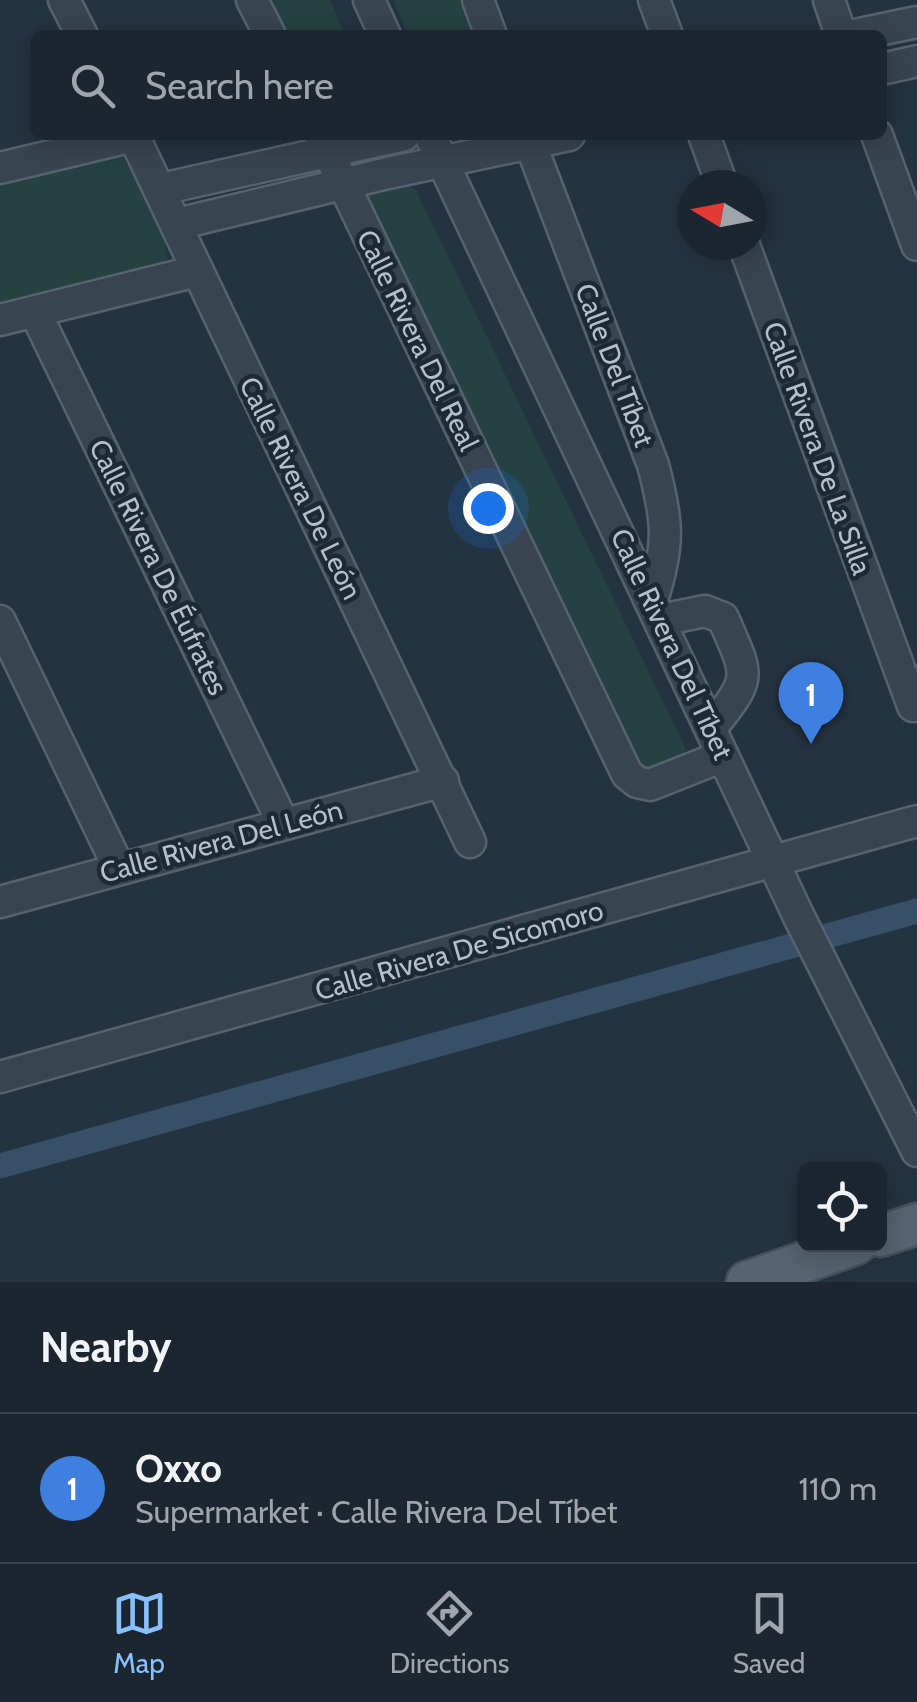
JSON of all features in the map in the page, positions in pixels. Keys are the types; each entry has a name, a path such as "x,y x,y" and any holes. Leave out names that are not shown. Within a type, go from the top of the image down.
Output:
{"main road":[{"path":"887,1234 917,1224"},
{"path":"747,1282 833,1252"}],"street":[{"path":"64,0 79,30"},
{"path":"252,0 267,30"},
{"path":"370,0 383,30"},
{"path":"478,0 489,30"},
{"path":"654,0 665,30"},
{"path":"829,0 840,30"},
{"path":"879,30 917,22"},
{"path":"887,68 917,60"},
{"path":"0,168 117,140"},
{"name":"Calle Rivera De León","path":"136,140 470,842"},
{"path":"161,189 324,143 354,140"},
{"path":"177,224 342,184 436,148 518,140"},
{"name":"Calle Del Tíbet","path":"528,140 658,481 666,526 656,610"},
{"path":"706,140 717,170"},
{"path":"879,140 917,245"},
{"name":"Calle Rivera Del Real","path":"324,143 628,774 637,782 650,785 717,742"},
{"name":"Calle Rivera Del Tíbet","path":"436,148 799,917 917,1152"},
{"name":"Calle Rivera De La Silla","path":"750,260 905,647 913,706"},
{"path":"0,320 196,271"},
{"name":"Calle Rivera De Éufrates","path":"35,312 283,823"},
{"path":"656,610 705,611 723,618 745,668 741,691 717,742"},
{"path":"0,621 119,868"},
{"name":"Calle Rivera Del León","path":"0,902 442,781"},
{"name":"Calle Rivera De Sicomoro","path":"0,1078 917,822"}],"green space":[{"path":"264,0 330,0 343,30 279,30"},
{"path":"393,0 461,0 472,30 406,30"},
{"path":"110,153 124,159 165,237 167,259 144,273 0,303 0,178"},
{"path":"404,183 416,190 686,749 683,757 651,768 632,759 364,197 379,187"}],"waterway":[{"path":"0,1166 917,911"}],"place":[{"name":"Oxxo","path":"811,744"}]}
